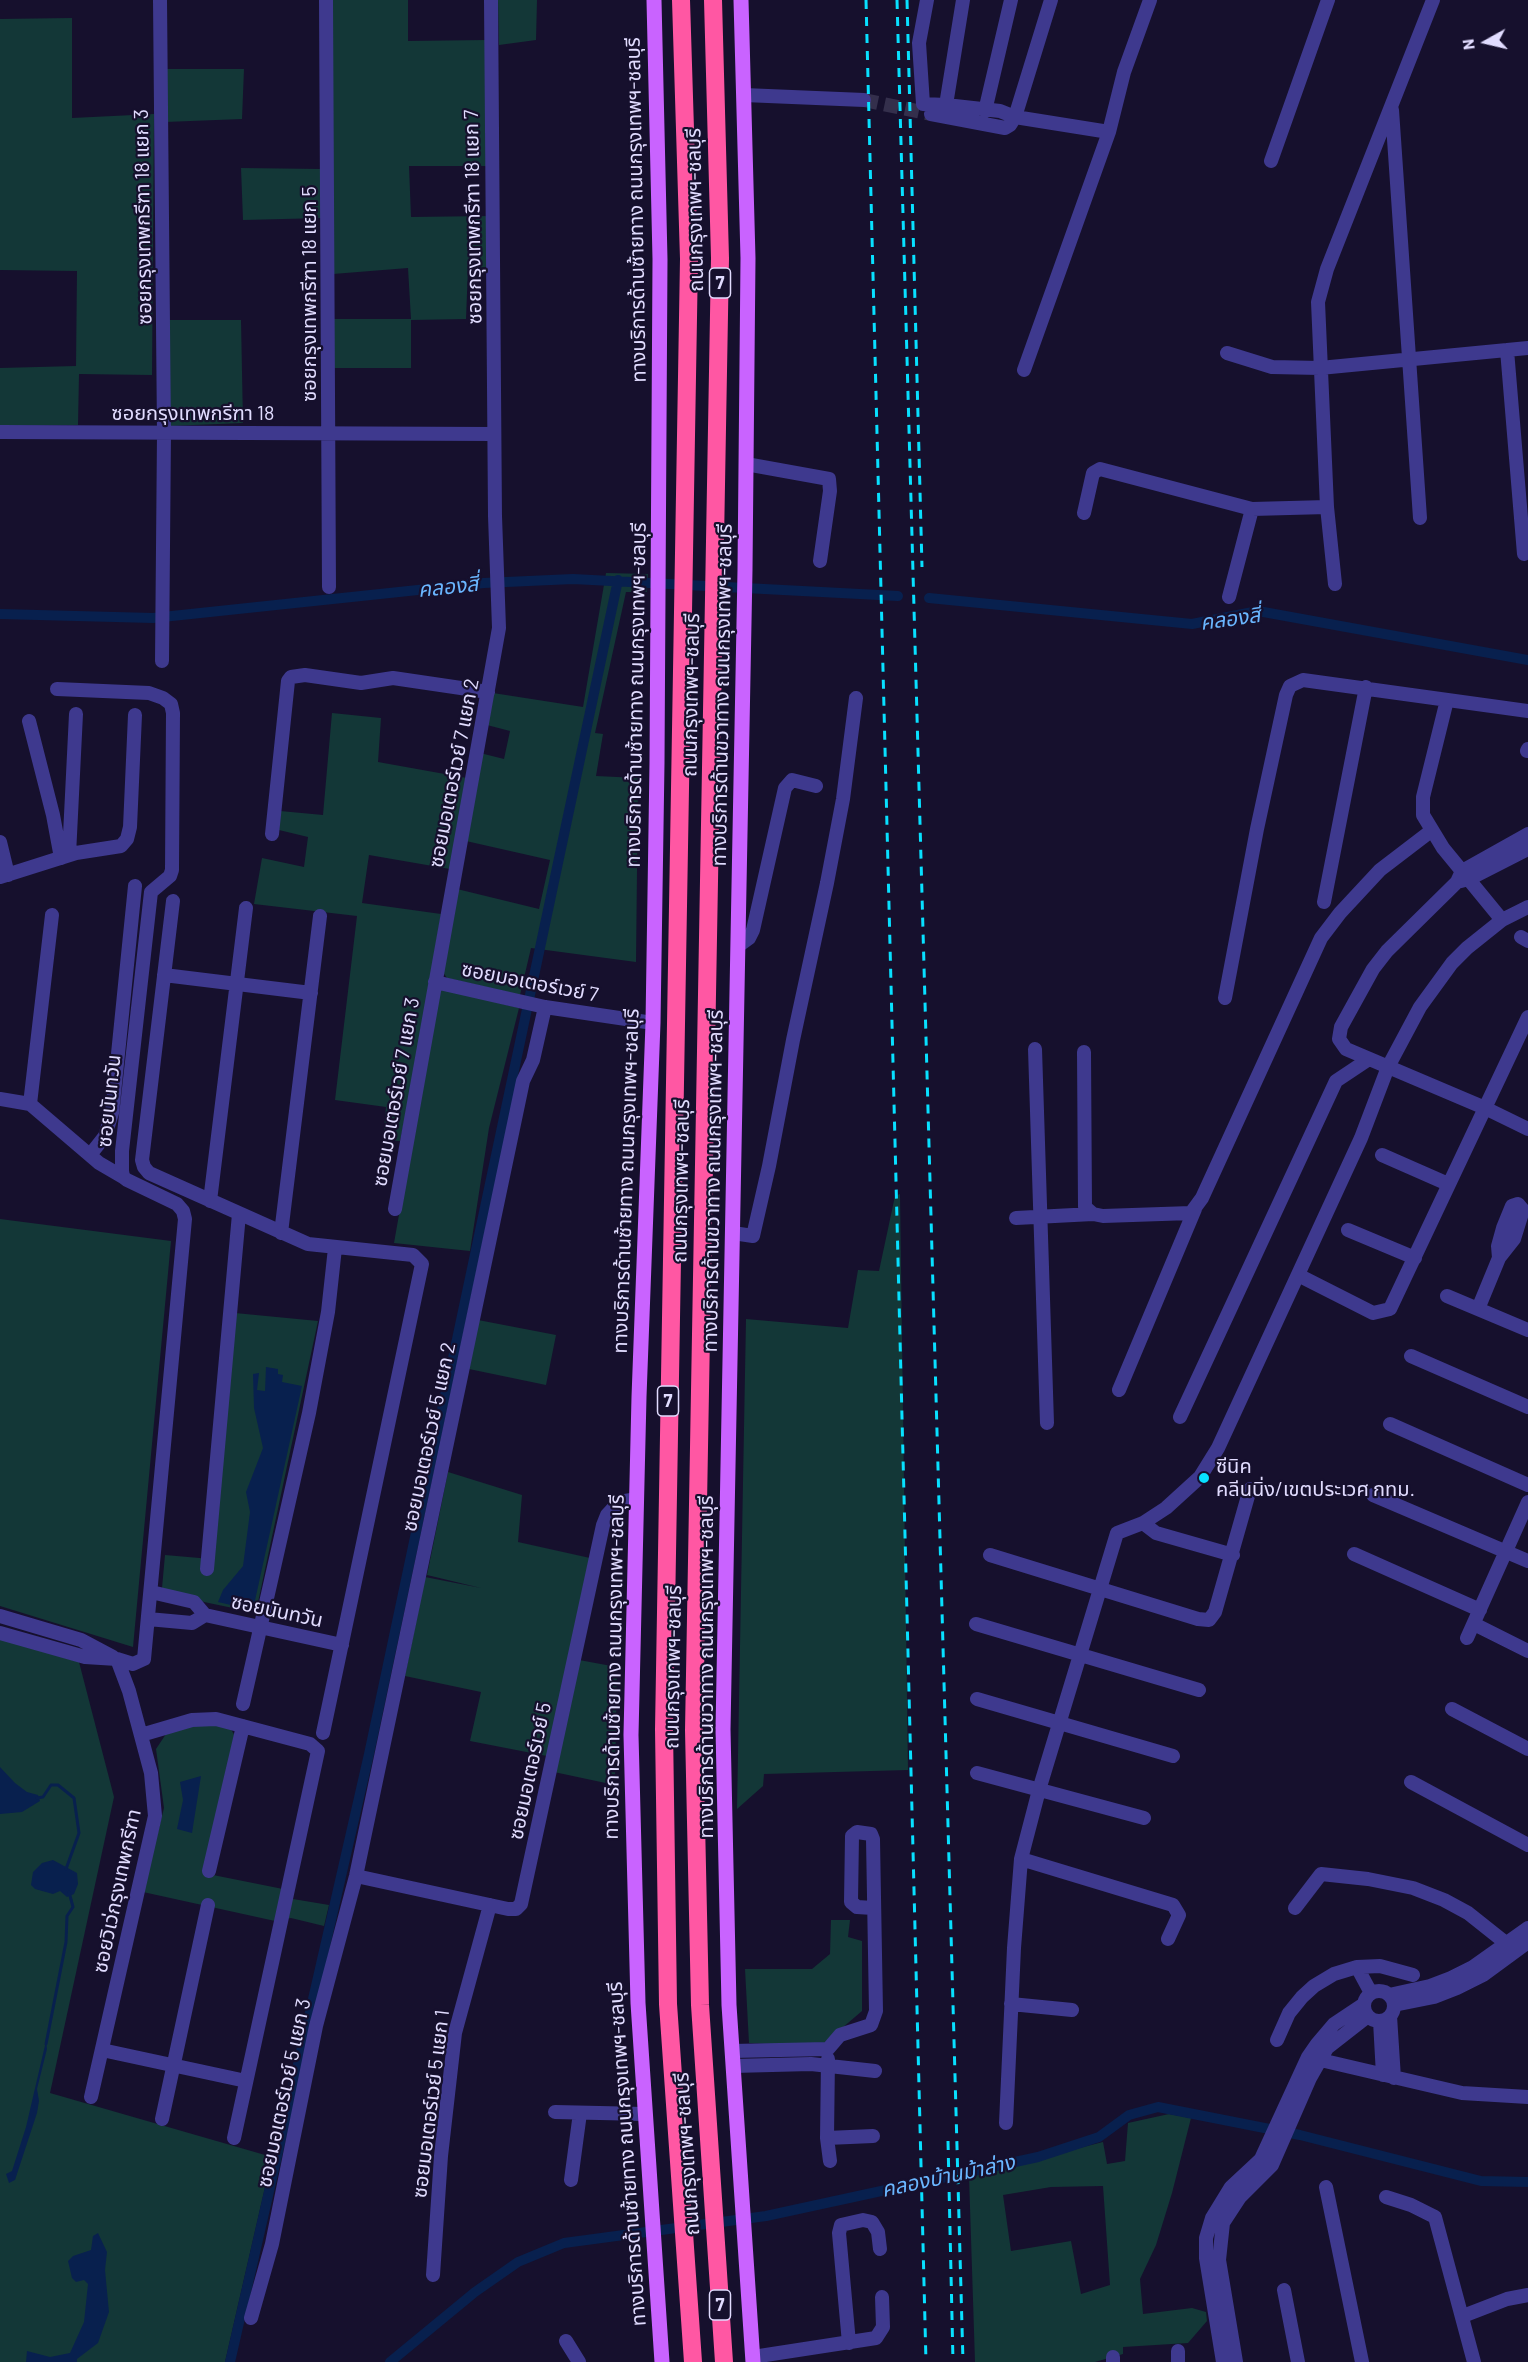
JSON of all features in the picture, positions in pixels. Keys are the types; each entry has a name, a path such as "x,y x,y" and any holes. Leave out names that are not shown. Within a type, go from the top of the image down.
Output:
{"highway":[{"name":"ถนนกรุงเทพฯ-ชลบุรี","path":"681,0 689,259 663,1729 668,2004 693,2362"},
{"name":"ถนนกรุงเทพฯ-ชลบุรี","path":"713,0 720,258 694,1730 699,2005 724,2362"}],"main road":[{"name":"ทางบริการด้านซ้ายทาง ถนนกรุงเทพฯ-ชลบุรี","path":"654,0 660,259 659,610 653,1023 631,1735 638,2003 662,2362"},
{"name":"ทางบริการด้านขวาทาง ถนนกรุงเทพฯ-ชลบุรี","path":"741,0 748,258 745,570 723,1729 727,1953 753,2360"}],"street":[{"name":"ซอยกรุงเทพกรีฑา 18 แยก 3","path":"160,0 164,433 162,662"},
{"name":"ซอยกรุงเทพกรีฑา 18 แยก 5","path":"326,0 329,587"},
{"name":"ซอยกรุงเทพกรีฑา 18 แยก 7","path":"491,0 497,570"},
{"path":"927,0 919,43 923,104 1000,111 1015,117 1109,132"},
{"path":"946,105 963,0"},
{"path":"985,111 1011,0"},
{"path":"931,114 1005,128 1015,117 1051,0"},
{"path":"1024,370 1109,132 1124,72 1150,0"},
{"path":"1271,161 1328,0"},
{"path":"1335,584 1327,507 1317,324 1320,287 1433,0"},
{"path":"744,95 864,100"},
{"path":"1392,107 1420,518"},
{"path":"1227,353 1272,367 1320,369 1528,348"},
{"path":"1507,350 1524,554"},
{"name":"ซอยกรุงเทพกรีฑา 18","path":"0,432 494,434"},
{"path":"746,464 829,479 830,491 820,561"},
{"path":"1084,513 1093,473 1100,469 1252,509 1327,507"},
{"path":"1228,597 1252,509"},
{"name":"ซอยมอเตอร์เวย์ 7 แยก 2","path":"435,982 499,628 497,570"},
{"path":"272,834 288,681 291,677 305,675 361,683 393,678 488,692"},
{"path":"1225,998 1286,695 1290,686 1303,680 1528,711"},
{"path":"1324,902 1366,687"},
{"name":"ซอยนันทวัน","path":"0,1633 85,1658 117,1659 134,1664 144,1659 184,1219 183,1211 177,1204 123,1177 122,1151 151,892 170,876 172,870 173,713 171,704 149,693 57,689"},
{"path":"733,1233 753,1236 770,1166 793,1040 843,799 856,698"},
{"path":"1447,700 1423,797 1423,815 1431,831 1463,877 1502,920"},
{"path":"65,856 76,714"},
{"path":"0,842 4,876 65,856 111,850 121,846 127,839 130,827 135,716"},
{"path":"29,721 65,856"},
{"path":"738,946 749,938 753,930 785,788 792,780 816,786"},
{"path":"1119,1390 1196,1209 1321,938 1340,913 1380,870 1431,831"},
{"path":"1528,834 1463,877 1387,951 1360,990 1339,1033 1342,1045 1369,1059 1485,1108 1528,1129"},
{"path":"1463,877 1528,849"},
{"path":"90,1155 105,1136 112,1113 135,886"},
{"path":"173,901 142,1160 144,1167 149,1173 308,1244 413,1255 422,1264 323,1733"},
{"path":"1006,2123 1021,1859 1039,1790 1116,1533 1143,1523 1166,1508 1200,1477 1218,1448 1299,1275 1361,1138 1388,1067 1420,1007 1452,963 1502,920 1528,907"},
{"path":"210,1201 246,908"},
{"path":"30,1104 52,915"},
{"path":"281,1233 320,916"},
{"path":"164,975 311,993"},
{"name":"ซอยมอเตอร์เวย์ 7","path":"435,982 542,1007 653,1023"},
{"name":"ซอยมอเตอร์เวย์ 7 แยก 3","path":"395,1209 435,982"},
{"name":"ซอยมอเตอร์เวย์ 5 แยก 2","path":"356,1876 523,1081 533,1060 542,1007"},
{"path":"1299,1275 1367,1310 1380,1314 1390,1309 1528,1017"},
{"path":"1035,1049 1047,1423"},
{"path":"1084,1052 1084,1202 1093,1214"},
{"path":"1180,1417 1336,1081 1369,1059"},
{"path":"0,1099 30,1104 90,1155 123,1177"},
{"path":"1382,1155 1448,1184"},
{"path":"1016,1218 1093,1214 1187,1214 1196,1209"},
{"path":"207,1569 239,1214"},
{"path":"1348,1230 1415,1258"},
{"path":"243,1704 309,1413 328,1312 335,1248"},
{"path":"1478,1309 1499,1258"},
{"path":"1447,1296 1528,1330"},
{"path":"1411,1356 1528,1407"},
{"path":"1390,1424 1528,1485"},
{"path":"990,1556 1209,1620 1215,1612 1233,1555 1250,1490"},
{"path":"1373,1495 1528,1562"},
{"name":"ซอยมอเตอร์เวย์ 5","path":"356,1876 513,1910 521,1904 603,1525 607,1515 619,1502 637,1499"},
{"path":"1467,1638 1528,1502"},
{"path":"1143,1523 1156,1533 1233,1555"},
{"path":"1354,1554 1480,1610"},
{"name":"ซอยนันทวัน","path":"151,1592 194,1602 205,1615 342,1645"},
{"name":"ซอยนันทวัน","path":"148,1619 192,1623 205,1615"},
{"path":"0,1616 81,1640 117,1659"},
{"path":"21,1639 26,1623"},
{"path":"976,1624 1199,1690"},
{"path":"1474,1624 1528,1652"},
{"name":"ซอยวิเว่กรุงเทพกรีฑา","path":"92,2097 154,1816 151,1773 117,1659"},
{"path":"977,1699 1173,1756"},
{"path":"1452,1709 1528,1749"},
{"path":"141,1735 203,1718 310,1744 318,1751 234,2139"},
{"path":"209,1871 243,1726"},
{"path":"977,1773 1144,1818"},
{"path":"1411,1782 1528,1845"},
{"path":"830,2161 827,2139 828,2049 840,2035 864,2028 874,2019 873,1839 870,1834 857,1832 852,1836 851,1902 857,1907 873,1908"},
{"path":"1021,1859 1173,1905 1179,1915 1168,1939"},
{"path":"1295,1908 1321,1874 1368,1879 1413,1888 1444,1900 1468,1913 1507,1944"},
{"name":"ซอยมอเตอร์เวย์ 5 แยก 3","path":"251,2318 272,2244 316,2026 356,1876"},
{"path":"162,2119 208,1905"},
{"name":"ซอยมอเตอร์เวย์ 5 แยก 1","path":"434,2276 441,2156 455,2033 490,1905"},
{"path":"1236,2362 1219,2260 1219,2240 1223,2223 1267,2162 1314,2059 1380,2005 1451,1978 1473,1967 1528,1928"},
{"path":"1380,2005 1434,1997 1457,1988 1483,1975 1528,1942"},
{"path":"1363,1967 1380,2005 1388,2077"},
{"path":"1277,2040 1289,2013 1314,1986 1334,1974 1363,1967 1390,1968 1413,1975"},
{"path":"1011,2004 1072,2010"},
{"path":"733,2059 828,2049"},
{"path":"102,2050 246,2082"},
{"path":"733,2059 875,2071"},
{"path":"1314,2059 1462,2093 1528,2097"},
{"path":"555,2112 644,2114"},
{"path":"571,2180 580,2113"},
{"path":"827,2139 873,2136"},
{"path":"1223,2362 1206,2258 1206,2238 1212,2218 1221,2201 1267,2162"},
{"path":"1326,2187 1362,2362"},
{"path":"1386,2197 1411,2205 1435,2217 1474,2362"},
{"path":"849,2343 839,2233 842,2225 872,2222 878,2232 880,2249"},
{"path":"1284,2290 1298,2362"},
{"path":"1463,2316 1507,2299 1528,2295"},
{"path":"753,2360 876,2338 883,2327 882,2297"},
{"path":"566,2341 579,2362"}],"green space":[{"path":"329,0 408,0 408,41 487,40 489,166 409,166 411,217 490,216 490,267 468,268 466,319 411,320 411,368 331,368 332,319 411,319 408,268 333,274"},
{"path":"498,0 537,0 536,40 499,45"},
{"path":"72,18 72,118 154,114 152,375 79,374 78,425 0,426 0,368 76,366 77,271 0,270 0,19"},
{"path":"164,69 244,69 242,119 165,122"},
{"path":"241,168 321,169 323,218 243,220"},
{"path":"166,320 241,320 243,423 169,426"},
{"path":"606,573 648,574 647,592 626,592 595,733 603,734 596,776 638,778 636,962 531,948 520,995 447,978 442,971 457,889 539,909 550,860 466,841 480,753 504,759 510,731 487,725 493,693 583,707"},
{"path":"332,713 381,718 378,762 467,778 450,869 369,855 362,903 441,914 415,1070 400,1141 383,1140 386,1107 335,1100 357,916 254,904 262,858 304,867 308,837 279,830 280,811 323,815"},
{"path":"439,988 519,1008 489,1128 470,1251 394,1243"},
{"path":"900,1194 908,1770 764,1774 763,1786 737,1809 746,1319 848,1328 858,1270 879,1271 895,1196"},
{"path":"0,1219 171,1241 133,1647 0,1606"},
{"path":"235,1313 318,1321 257,1607 252,1612 204,1602 162,1588 165,1555 211,1559"},
{"path":"478,1320 556,1335 546,1385 469,1369"},
{"path":"448,1472 522,1495 518,1542 590,1558 547,1756 470,1741 481,1692 405,1676 425,1577 481,1588 427,1575"},
{"path":"0,1639 79,1662 114,1797 50,2093 272,2157 225,2362 0,2362"},
{"path":"579,1660 617,1667 615,1785 554,1772"},
{"path":"197,1725 229,1726 235,1736 203,1873 283,1889 293,1899 329,1905 324,1926 291,1918 275,1921 143,1892 164,1808 156,1749 166,1734"},
{"path":"831,1920 850,1920 848,1937 862,1941 862,2011 821,2046 749,2043 745,1969 812,1969 830,1954"},
{"path":"1169,2114 1191,2118 1156,2245 1140,2279 1143,2314 1192,2308 1206,2312 1207,2321 1188,2343 1123,2347 1123,2354 1095,2362 975,2362 969,2176 1103,2142 1107,2164 1125,2161 1128,2123","holes":["1103,2186 1110,2285 1081,2294 1071,2241 1011,2251 1003,2195 1051,2187"]}],"water":[{"path":"266,1367 278,1369 278,1374 283,1375 282,1382 302,1386 254,1605 248,1609 218,1602 223,1590 243,1566 250,1512 246,1492 263,1448 254,1408 253,1374 259,1373 257,1390 265,1391"},
{"path":"0,1767 27,1792 38,1795 40,1801 22,1812 0,1814"},
{"path":"201,1776 192,1833 177,1829 183,1800 180,1782"},
{"path":"53,1860 77,1873 78,1884 74,1894 67,1897 60,1891 53,1894 35,1889 31,1885 33,1872 42,1863"},
{"path":"46,2041 47,2049 37,2089 39,2101 37,2113 15,2180 9,2183 6,2174 12,2171 26,2127"},
{"path":"98,2233 107,2252 105,2270 109,2312 98,2343 77,2359 77,2362 26,2362 27,2351 50,2357 70,2353 84,2322 88,2284 84,2280 76,2282 72,2278 68,2261 73,2256 91,2250 93,2236"}],"waterway":[{"name":"คลองสี่","path":"0,614 153,618 484,583 573,579 898,596"},
{"path":"230,2362 369,1754 618,580"},
{"name":"คลองสี่","path":"929,598 1192,624 1258,611 1528,660"},
{"path":"37,1798 43,1797 51,1785 58,1785 74,1798 79,1833 66,1869"},
{"path":"46,2044 66,1942 67,1916 73,1907 69,1892"},
{"name":"คลองบ้านม้าล่าง","path":"390,2362 475,2292 518,2262 564,2243 766,2216 1038,2157 1099,2137 1129,2115 1158,2107 1300,2135 1481,2181 1528,2182"}],"tunnel":[{"path":"864,100 931,114"}],"railway":[{"path":"866,0 926,2362"},
{"path":"897,0 963,2362"},
{"path":"907,0 922,567"},
{"path":"948,2141 953,2362"}],"place":[{"name":"ซีนิค คลีนนิ่ง/เขตประเวศ กทม.","path":"1204,1478"}]}
